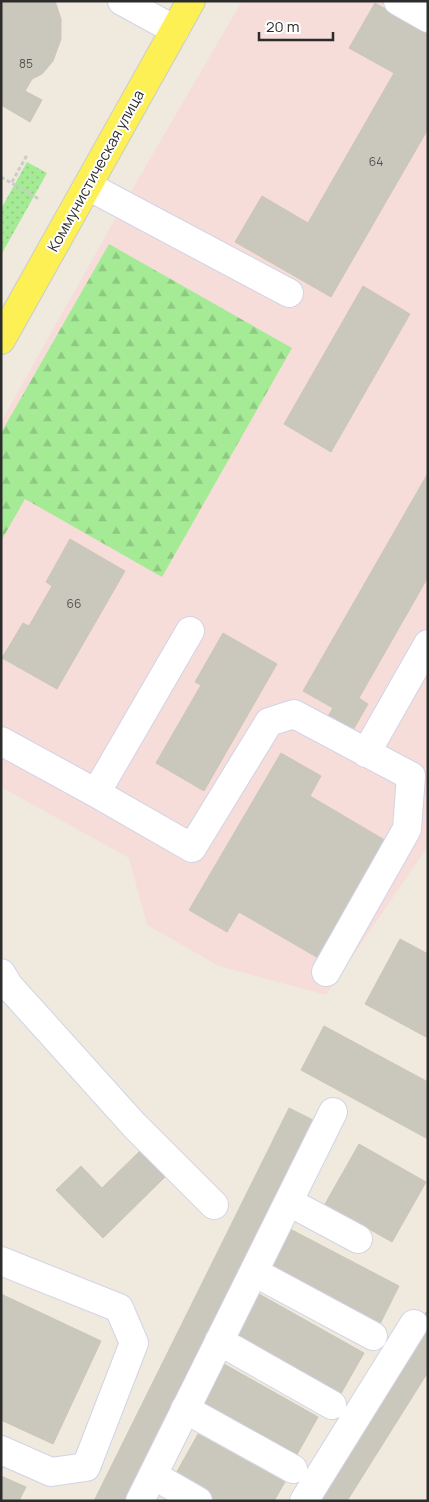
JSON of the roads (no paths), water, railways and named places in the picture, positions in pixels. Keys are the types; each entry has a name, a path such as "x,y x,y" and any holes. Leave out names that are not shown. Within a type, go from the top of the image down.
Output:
{"main road":[{"name":"Коммунистическая улица","path":"1,340 191,1"}],"lane":[{"path":"122,1 175,30"},
{"path":"398,1 428,18"},
{"path":"88,186 289,293"},
{"path":"96,792 190,631"},
{"path":"366,752 428,644"},
{"path":"2,744 96,792 192,848 269,722 294,714 411,776 408,829 326,972"},
{"path":"1,973 9,986 134,1126 214,1206"},
{"path":"140,1501 333,1112"},
{"path":"289,1202 358,1239"},
{"path":"1,1261 118,1308 134,1343 86,1466 51,1472 1,1450"},
{"path":"254,1272 372,1336"},
{"path":"304,1501 414,1324"},
{"path":"220,1341 332,1405"},
{"path":"185,1409 293,1469"},
{"path":"153,1475 198,1501"}]}
